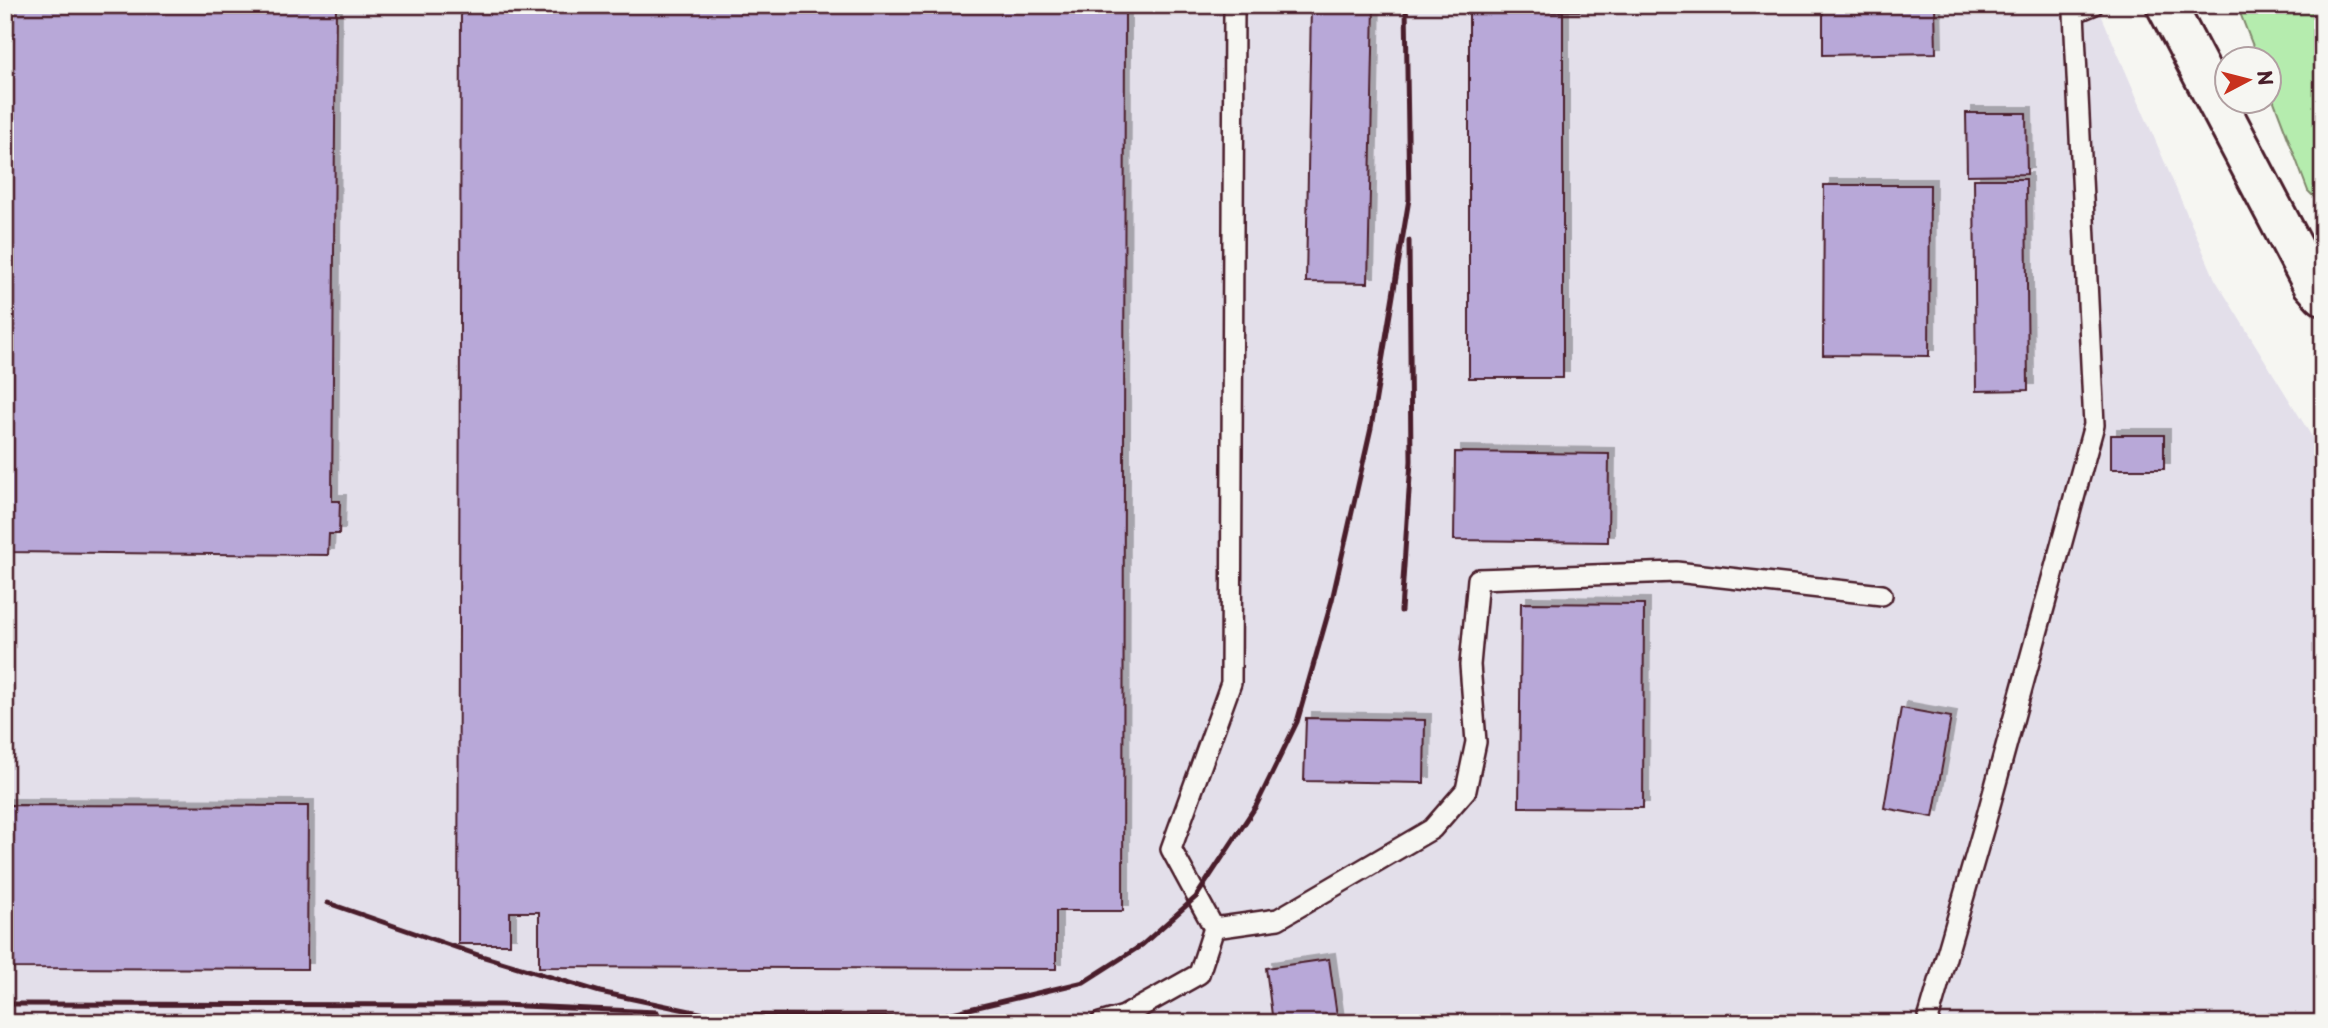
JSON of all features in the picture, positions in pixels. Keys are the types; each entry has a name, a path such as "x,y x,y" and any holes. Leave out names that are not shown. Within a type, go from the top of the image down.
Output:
{"street":[{"path":"2166,5 2312,284 2323,295"}],"lane":[{"path":"1100,1023 1124,1016 1199,974 1214,928 1171,849 1231,682 1234,5"},
{"path":"1927,1023 2094,425 2074,13 2093,5"},
{"path":"1214,928 1278,919 1432,829 1466,790 1476,742 1470,665 1478,579 1676,572 1882,595"}],"shaded area":[{"path":"5,5 2097,5 2215,279 2320,450 2323,1023 5,1023"}],"green space":[{"path":"2237,5 2323,5 2323,206 2308,191 2280,116 2282,116 2282,46 2253,46"}],"building":[{"path":"5,5 336,5 332,501 340,501 339,534 329,534 328,555 5,552"},
{"path":"461,5 1125,5 1123,911 1056,911 1056,969 539,967 539,912 510,912 510,944 458,944"},
{"path":"1311,5 1374,5 1368,283 1306,282"},
{"path":"1462,5 1592,5 1593,11 1462,12"},
{"path":"1823,5 1935,5 1936,53 1823,55"},
{"path":"1469,12 1563,12 1563,378 1469,378"},
{"path":"1966,113 2026,113 2027,174 1967,175"},
{"path":"1974,179 2026,179 2028,390 1976,391"},
{"path":"1824,185 1930,185 1929,356 1823,355"},
{"path":"2111,435 2164,435 2164,469 2111,469"},
{"path":"1455,452 1609,454 1608,542 1454,540"},
{"path":"1521,603 1644,604 1643,808 1519,807"},
{"path":"1901,708 1951,717 1933,817 1884,808"},
{"path":"1306,718 1425,720 1424,783 1304,781"},
{"path":"5,805 308,806 307,969 5,968"},
{"path":"1329,959 1338,1023 1273,1023 1266,968"}],"railway":[{"path":"328,903 478,955 600,992 709,1015 931,1018 1084,982 1142,945 1196,897 1256,806 1297,722 1332,600 1371,428 1409,199 1406,5"},
{"path":"1401,611 1411,461 1409,241"},
{"path":"5,1004 501,1005 657,1012"}]}
